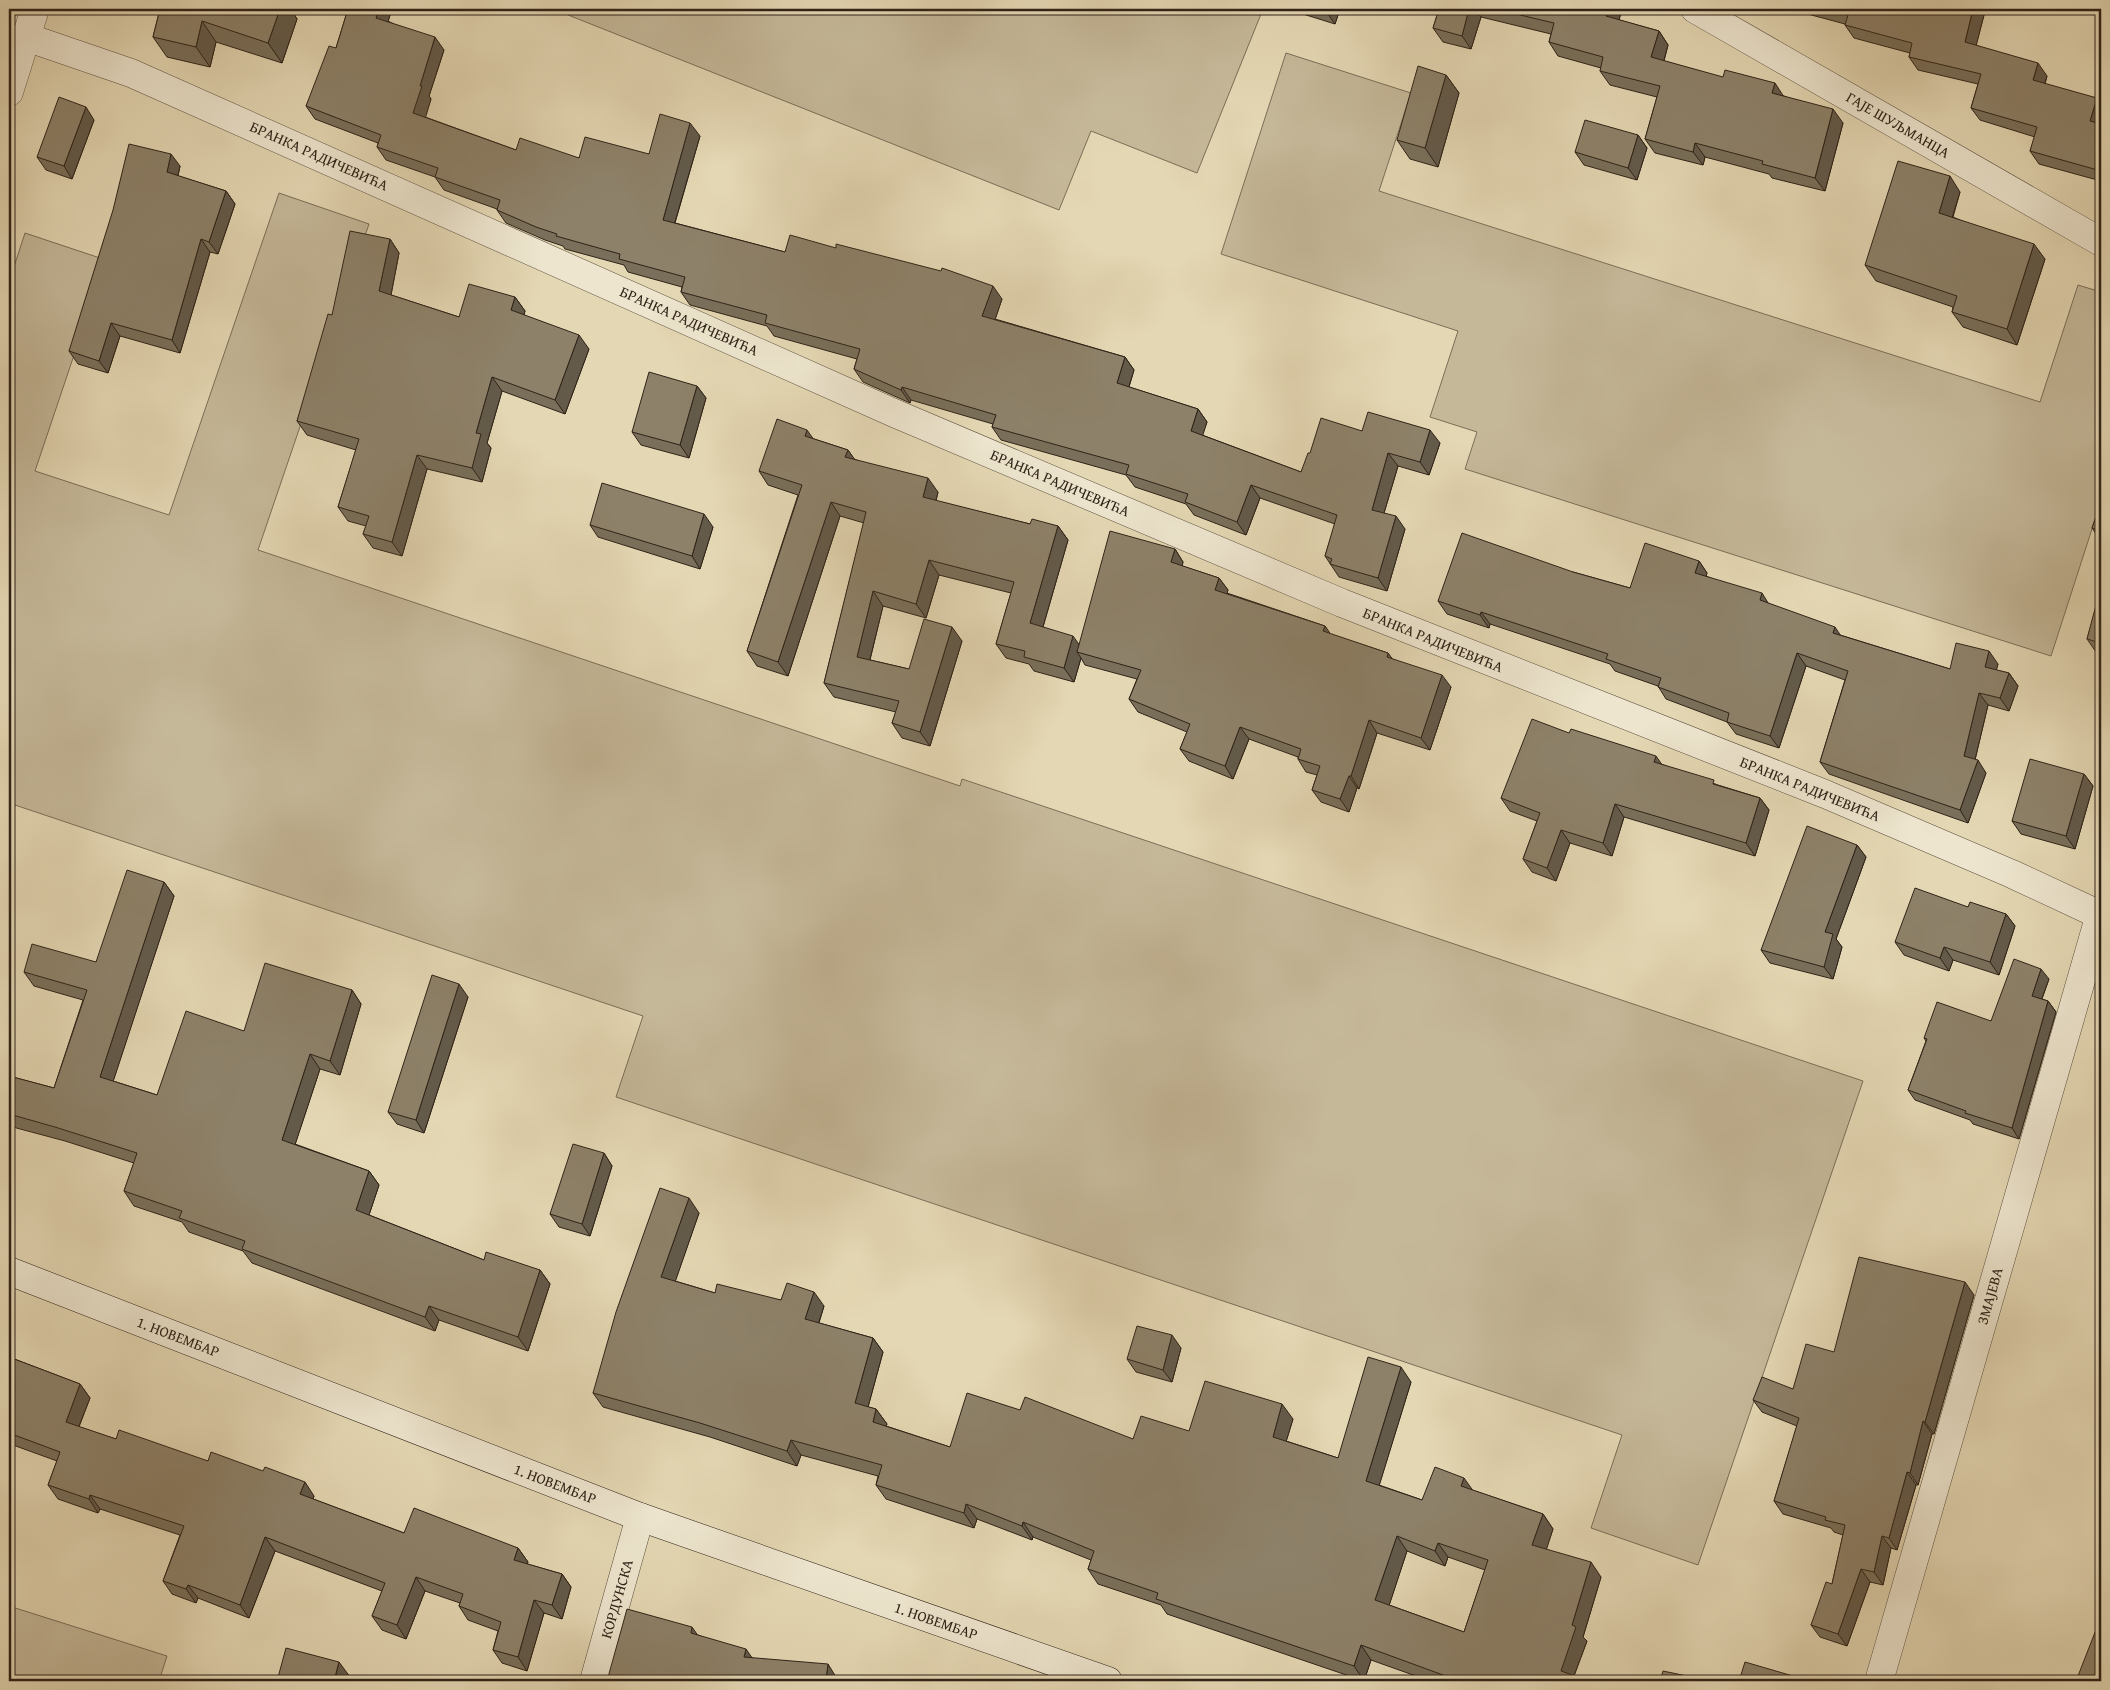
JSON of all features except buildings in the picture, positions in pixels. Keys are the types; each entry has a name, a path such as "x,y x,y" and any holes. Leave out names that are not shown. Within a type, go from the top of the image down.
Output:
{"street":[{"path":"9,92 35,9"},
{"name":"ГАЈЕ ШУЉМАНЦА","path":"1695,9 2101,242"},
{"name":"БРАНКА РАДИЧЕВИЋА","path":"26,38 131,73 894,413 1342,603 1824,794 2101,913"},
{"name":"ЗМАЈЕВА","path":"1879,1681 2101,913"},
{"name":"1. НОВЕМБАР","path":"9,1271 640,1517 1108,1681"},
{"name":"КОРДУНСКА","path":"594,1681 640,1517"}],"shaded area":[{"path":"553,9 1263,9 1197,173 1091,131 1059,210"},
{"path":"1286,53 1411,93 1379,191 2040,402 2078,285 2101,292 2101,501 2051,656 1465,469 1477,432 1430,417 1458,331 1221,254"},
{"path":"279,193 369,224 258,550 960,786 962,779 1863,1081 1698,1565 1591,1528 1622,1435 616,1097 643,1016 9,803 9,282 25,233 106,260 35,471 169,515"},
{"path":"9,1606 167,1656 159,1681 9,1681"}]}
